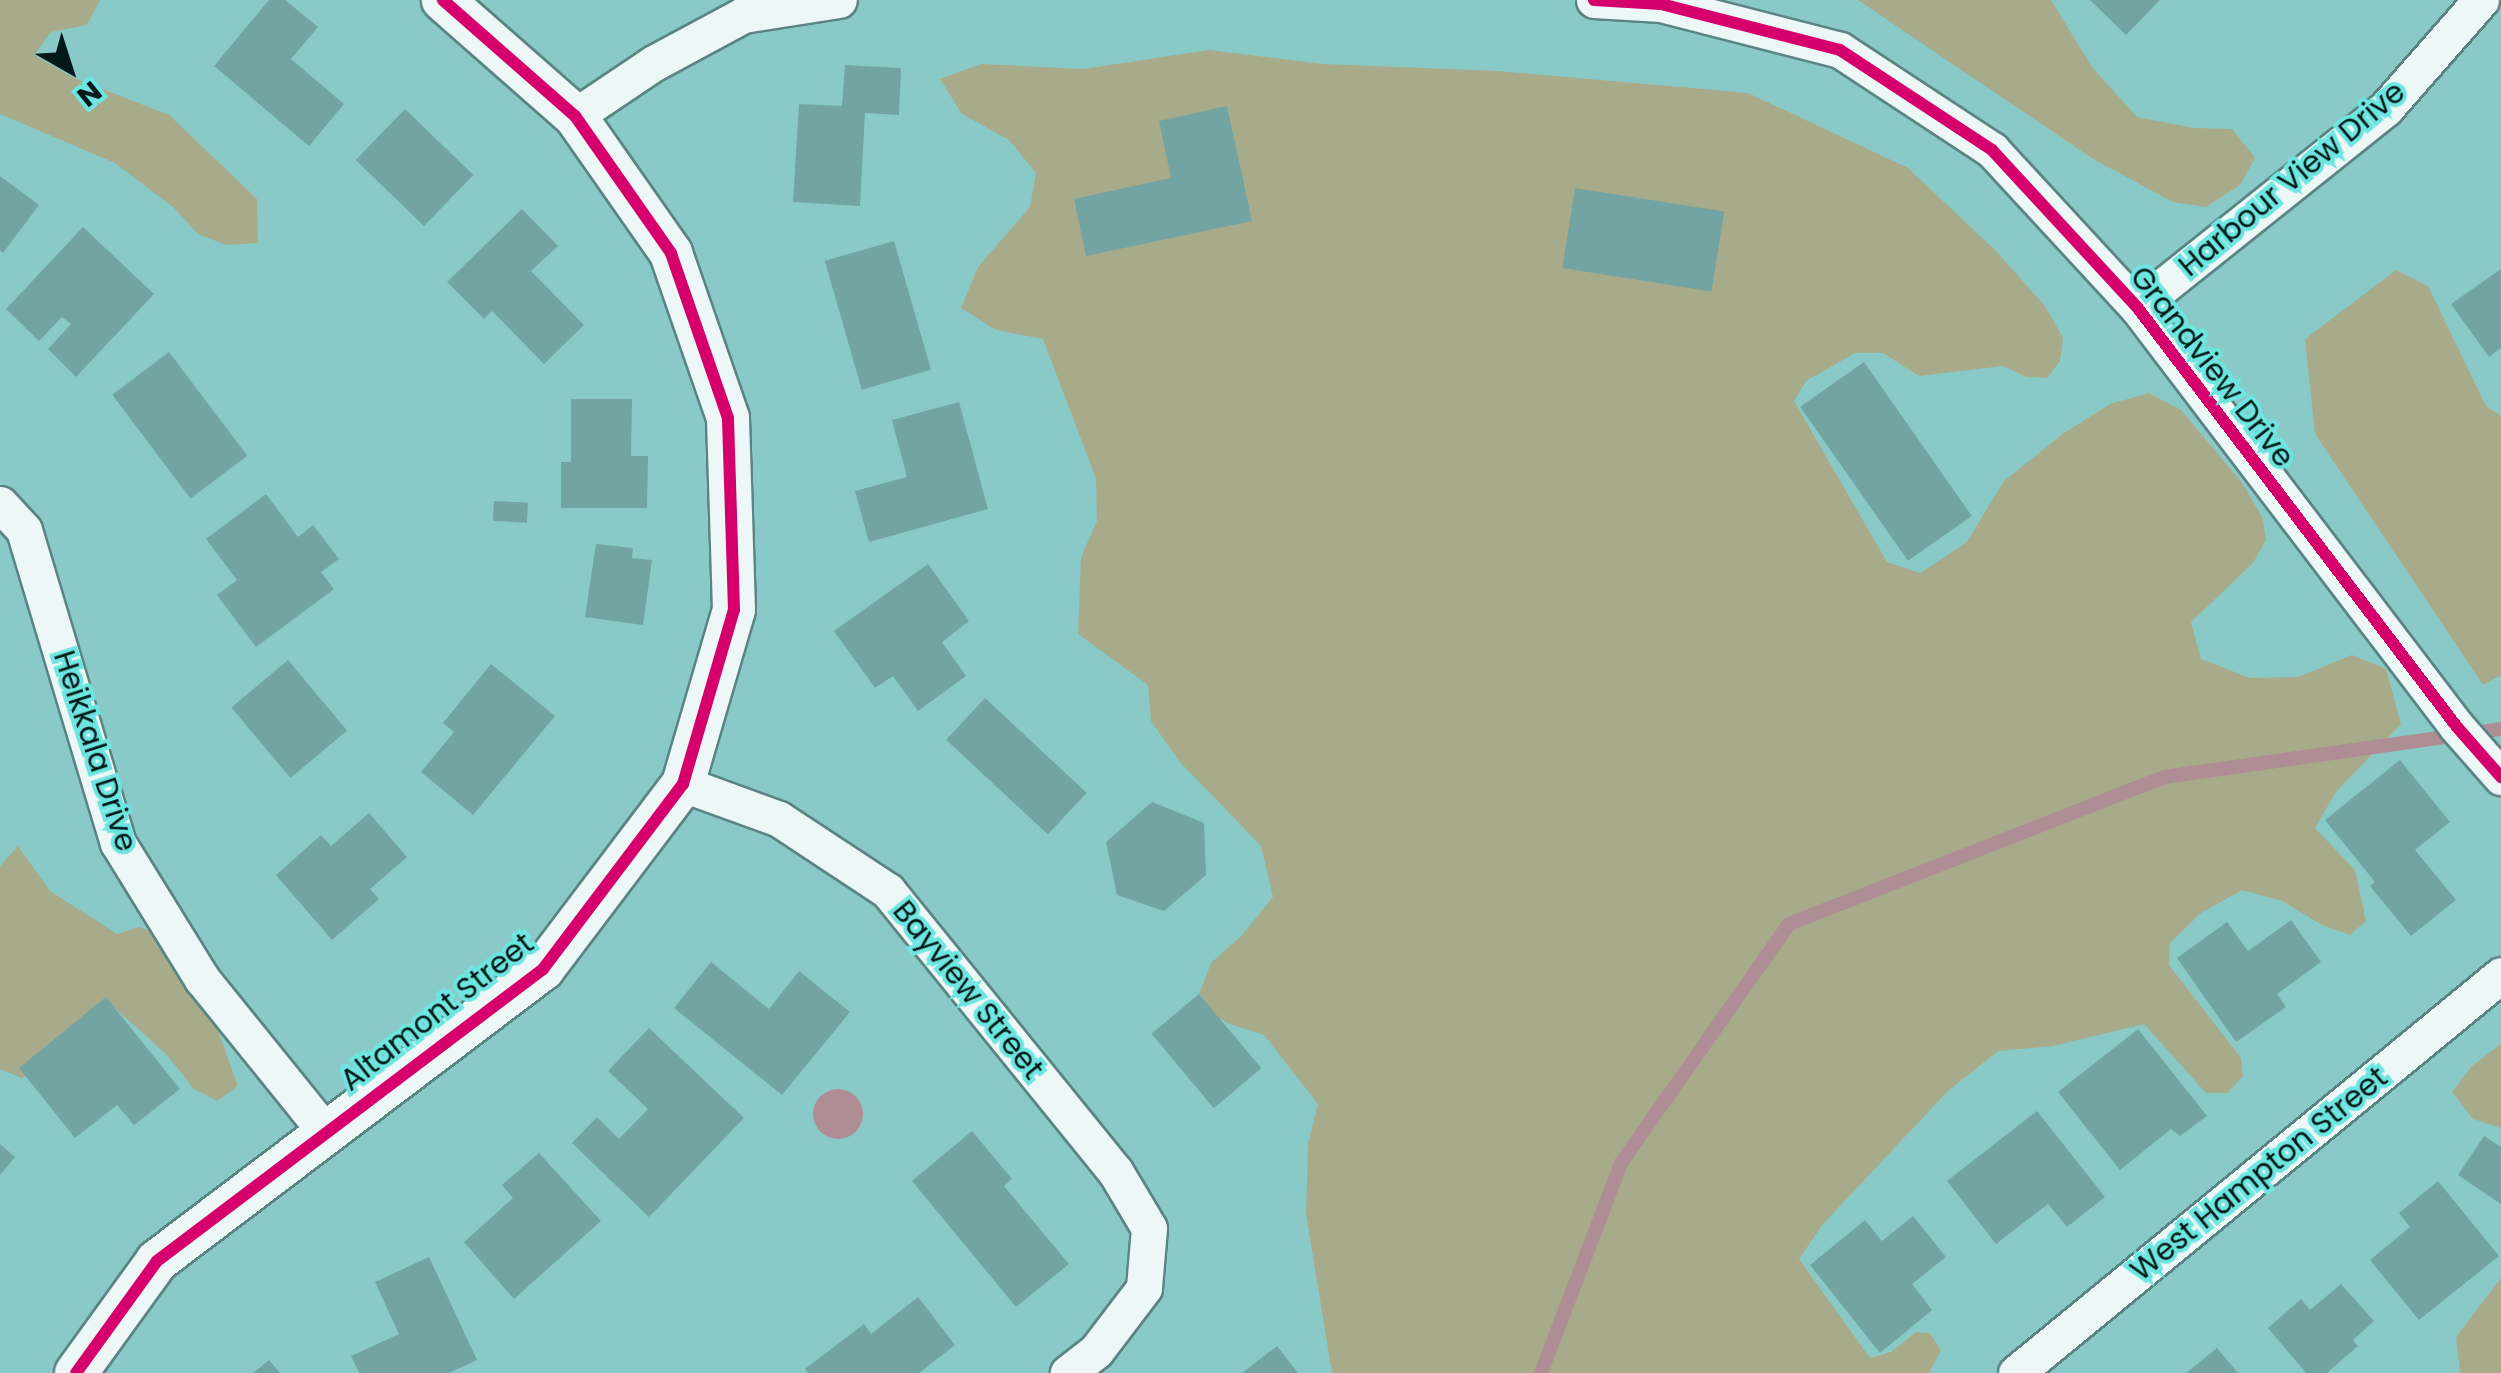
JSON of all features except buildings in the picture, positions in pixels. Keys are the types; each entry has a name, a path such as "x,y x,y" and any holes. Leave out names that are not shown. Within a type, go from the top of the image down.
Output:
{"street":[{"name":"Altamont Street","path":"76,1373 157,1261 324,1130 543,969 684,784 734,610 728,418 671,253 575,116 444,0"},
{"path":"575,116 654,63 744,15 839,0"},
{"name":"Grandview Drive","path":"1594,0 1661,4 1840,50 1992,150 2138,307 2457,727 2501,777"},
{"name":"Harbour View Drive","path":"2138,307 2386,108 2481,0"},
{"name":"Heikkala Drive","path":"0,504 24,530 118,842 202,979 324,1130"},
{"name":"Bayview Street","path":"684,784 779,819 888,892 1115,1171 1149,1228 1144,1288 1096,1352 1068,1373"},
{"name":"West Hampton Street","path":"2016,1373 2501,975"}],"green space":[{"path":"0,0 100,0 87,25 51,32 34,55 72,77 169,115 257,199 258,243 226,245 198,234 174,208 115,163 0,114"},
{"path":"1858,0 2051,0 2092,67 2137,117 2194,128 2232,129 2255,158 2240,185 2206,207 2173,202 2093,159"},
{"path":"1209,50 1323,64 1499,71 1748,93 1908,168 1995,250 2045,306 2063,338 2060,361 2047,378 2026,377 2003,366 1919,376 1883,353 1855,353 1806,381 1794,401 1887,562 1920,573 1966,543 2004,481 2064,433 2110,404 2149,393 2181,410 2243,484 2263,519 2266,540 2253,563 2191,622 2201,659 2250,678 2298,677 2352,655 2386,669 2401,724 2336,792 2315,828 2355,870 2366,921 2350,935 2322,925 2282,901 2242,890 2201,913 2170,943 2169,965 2241,1058 2243,1076 2228,1093 2206,1093 2144,1024 2053,1046 1998,1051 1948,1091 1823,1224 1799,1259 1870,1358 1891,1352 1916,1332 1930,1333 1941,1350 1929,1373 1332,1373 1306,1214 1308,1144 1318,1104 1264,1035 1227,1023 1196,1002 1211,963 1242,935 1273,897 1261,846 1179,761 1151,721 1148,685 1078,634 1081,557 1097,521 1096,479 1043,339 996,330 961,308 978,267 1030,207 1036,173 1009,140 962,114 940,79 981,64 1083,69"},
{"path":"2396,270 2428,286 2486,406 2501,416 2501,675 2483,685 2315,434 2305,339"},
{"path":"18,846 50,891 117,934 139,927 165,936 208,1003 238,1086 217,1101 194,1089 166,1054 116,1009 85,1022 51,1060 22,1078 0,1069 0,866"},
{"path":"2501,1044 2501,1128 2473,1119 2452,1092 2472,1066"},
{"path":"2501,1278 2501,1373 2460,1373 2456,1337"}],"shaded area":[{"path":"838,1089 855,1097 863,1114 855,1131 838,1139 821,1131 813,1114 821,1097"}],"waterway":[{"path":"1541,1373 1621,1163 1789,924 2164,777 2501,729"}],"cycle path":[{"path":"76,1373 157,1261 543,969 683,784 734,610 728,418 671,253 575,116 443,0"},
{"path":"1594,0 1661,4 1840,50 1992,150 2137,307 2457,727 2501,777"}]}
